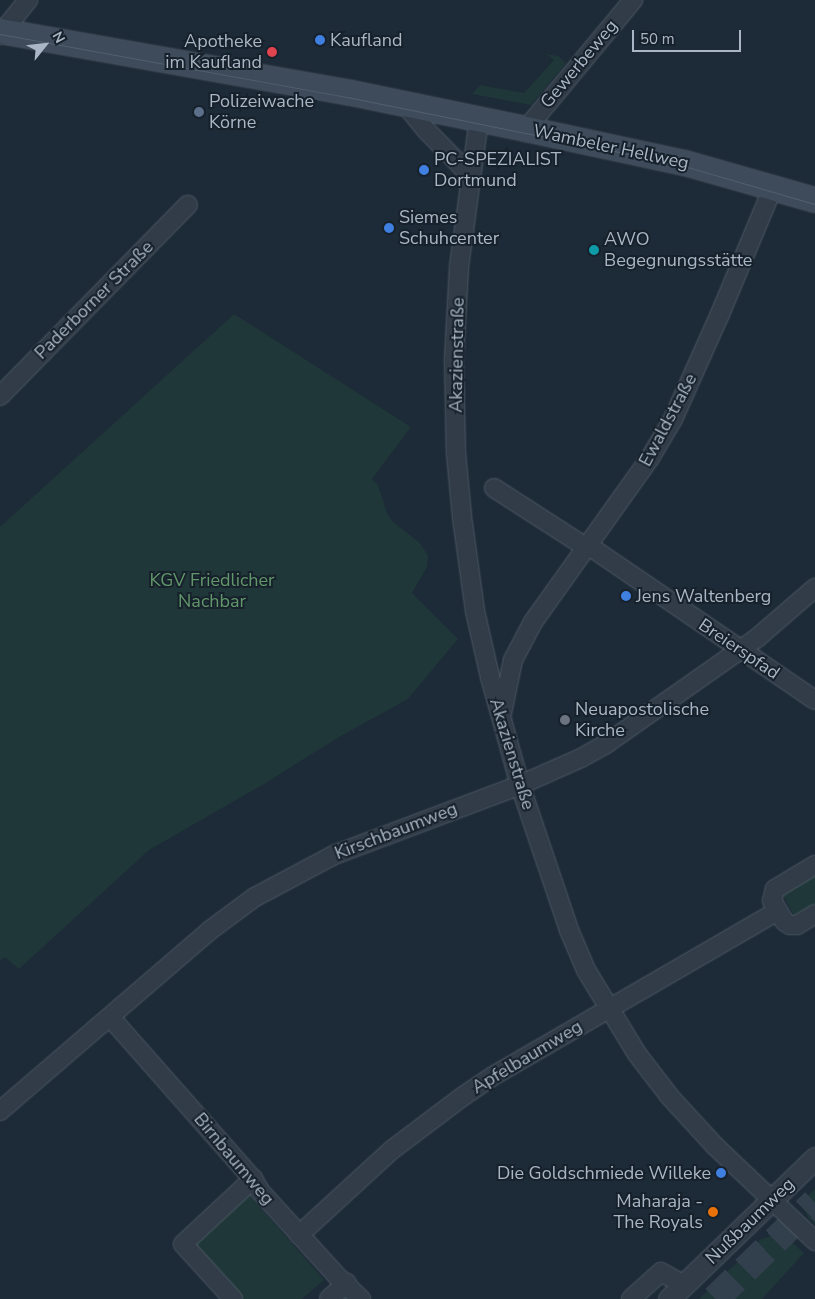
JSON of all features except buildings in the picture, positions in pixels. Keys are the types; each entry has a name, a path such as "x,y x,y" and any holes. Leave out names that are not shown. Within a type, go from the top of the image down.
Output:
{"main road":[{"name":"Wambeler Hellweg","path":"1,33 405,104 479,119 685,163 815,200"}],"street":[{"path":"1,33 28,0"},
{"name":"Gewerbeweg","path":"526,129 633,0"},
{"path":"405,104 427,131 470,175"},
{"name":"Akazienstraße","path":"479,119 459,267 454,360 456,453 463,527 484,654 520,784 569,930 586,970 637,1054 670,1097 716,1147 815,1241"},
{"name":"Ewaldstraße","path":"501,720 513,660 533,622 650,458 673,419 720,314 773,187"},
{"name":"Paderborner Straße","path":"0,396 188,205"},
{"name":"Breierspfad","path":"494,488 605,557 815,700"},
{"name":"Kirschbaumweg","path":"0,1111 209,931 272,886 334,855 520,784 581,758 606,744 740,650 777,622 815,588"},
{"path":"484,654 497,662 505,663 513,660"},
{"path":"815,865 775,888 772,901 784,921 790,925 797,925 815,914"},
{"name":"Apfelbaumweg","path":"299,1235 417,1130 493,1076 778,911"},
{"name":"Birnbaumweg","path":"110,1017 253,1179 260,1191 299,1235 361,1299"},
{"name":"Nußbaumweg","path":"631,1299 660,1272 677,1292 815,1158"},
{"path":"233,1299 183,1244 253,1179"},
{"path":"329,1299 347,1283"}],"green space":[{"path":"546,54 558,56 566,63 531,105 472,94 480,85 524,93 554,60"},
{"name":"KGV Friedlicher Nachbar","path":"234,314 411,427 372,479 378,485 387,513 393,522 420,543 428,556 427,567 412,593 458,639 408,699 339,737 264,784 149,850 19,969 5,957 0,961 0,527"},
{"path":"815,875 815,904 794,915 782,894"},
{"path":"815,1189 815,1224 809,1219 802,1206 805,1198"},
{"path":"246,1191 324,1280 302,1299 239,1299 189,1244"},
{"path":"777,1234 790,1240 804,1253 762,1299 699,1299 761,1239"}],"tunnel":[{"path":"715,1299 815,1202"}],"tram line":[{"path":"0,34 347,97 591,146 684,166 815,204"}],"place":[{"name":"Kaufland","path":"320,40"},
{"name":"Apotheke im Kaufland","path":"272,52"},
{"name":"Polizeiwache Körne","path":"199,112"},
{"name":"PC-SPEZIALIST Dortmund","path":"424,170"},
{"name":"Siemes Schuhcenter","path":"389,228"},
{"name":"AWO Begegnungsstätte","path":"594,250"},
{"name":"Jens Waltenberg","path":"626,596"},
{"name":"Neuapostolische Kirche","path":"565,720"},
{"name":"Die Goldschmiede Willeke","path":"721,1173"},
{"name":"Maharaja - The Royals","path":"713,1212"}]}
